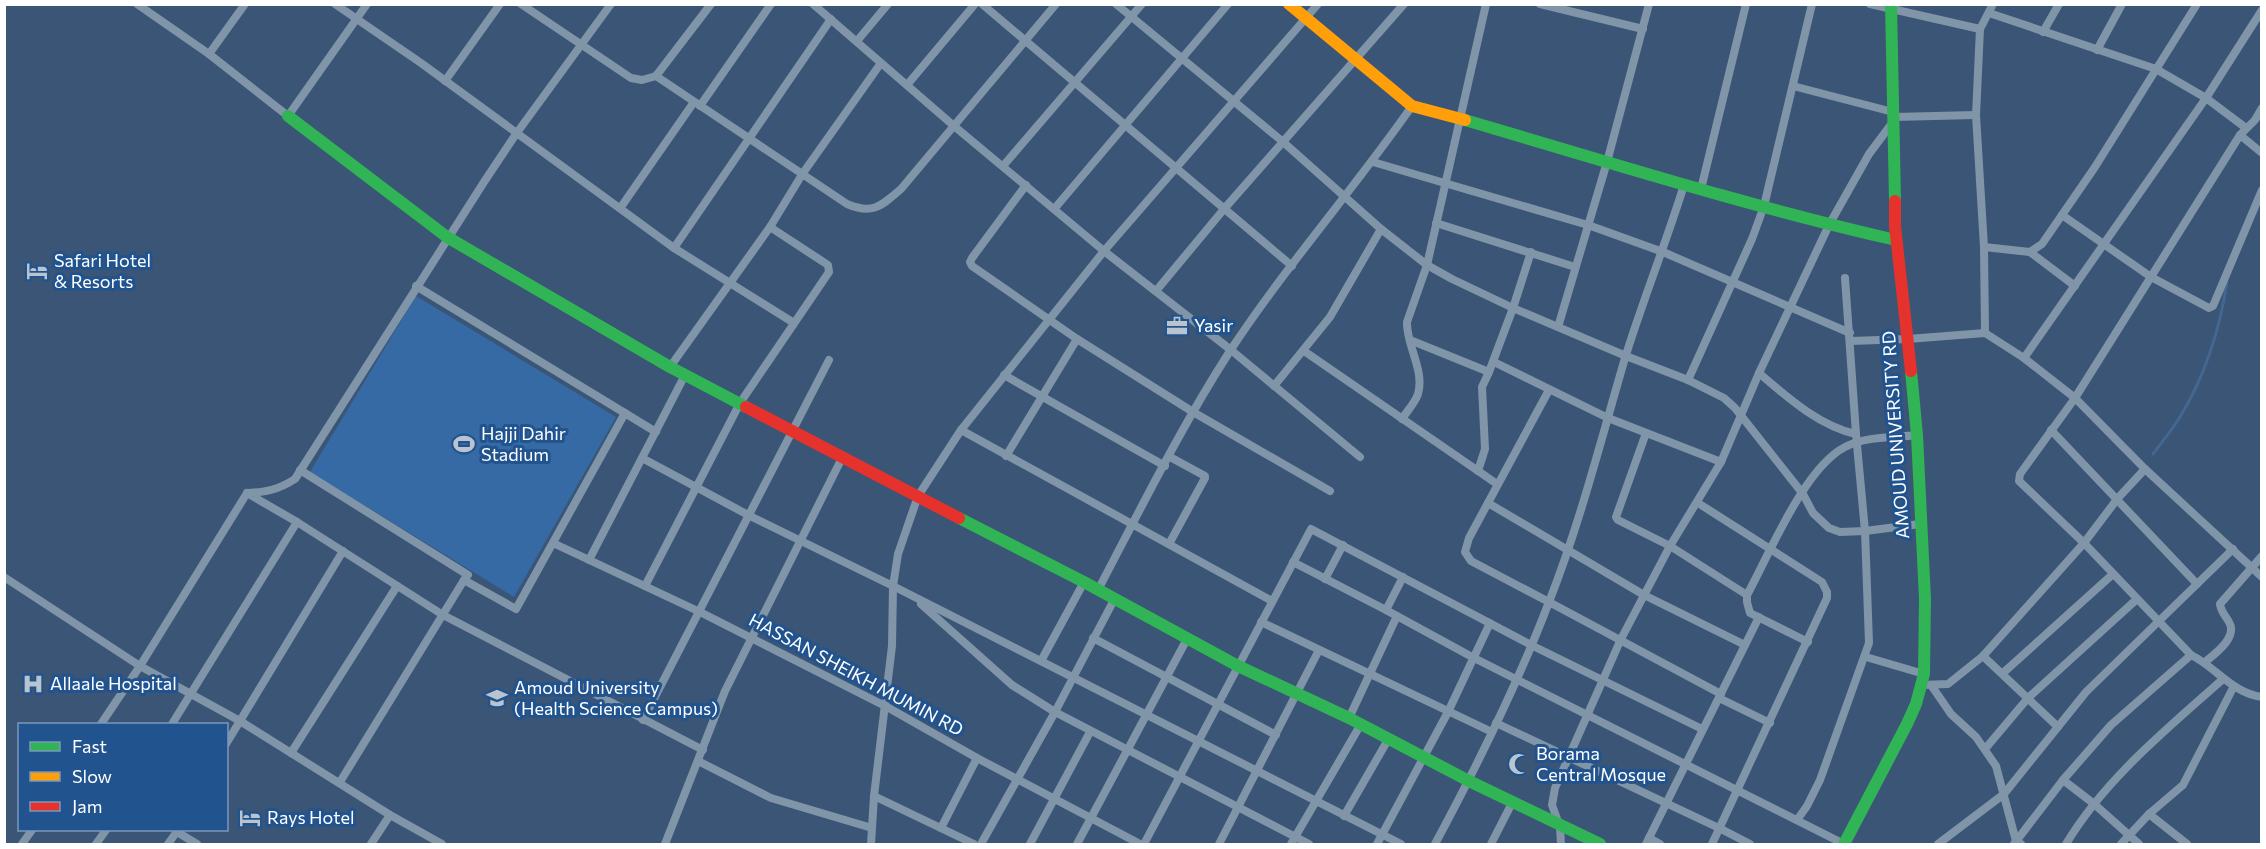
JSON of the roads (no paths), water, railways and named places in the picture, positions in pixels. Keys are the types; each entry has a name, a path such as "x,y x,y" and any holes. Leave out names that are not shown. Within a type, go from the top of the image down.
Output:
{"street":[{"path":"208,54 245,4"},
{"path":"334,4 621,207 674,248 794,323"},
{"path":"288,116 367,4"},
{"path":"445,81 500,4"},
{"path":"521,4 631,78 642,80 656,76 711,4"},
{"path":"247,493 269,492 282,488 295,479 447,237 516,134 611,4"},
{"path":"621,207 771,4"},
{"path":"813,4 1104,251 1231,350 1360,457"},
{"path":"856,41 888,4"},
{"path":"907,85 975,4"},
{"path":"982,4 1292,266"},
{"path":"656,76 847,204 861,210 871,209 885,203 901,189 1056,4"},
{"path":"1116,4 1282,141 1381,229 1427,265 1513,308 1688,380 1724,398 1803,494 1813,513 1829,528 1840,532 1865,531 1920,524"},
{"path":"1003,166 1142,4"},
{"path":"1055,208 1228,4"},
{"path":"1290,4 1412,106 1684,185 1829,225 1896,240"},
{"path":"871,844 874,796 892,646 893,586 898,555 918,496 961,430 1104,251 1318,4"},
{"path":"1156,291 1282,141 1404,4"},
{"path":"1402,419 1419,391 1417,367 1407,332 1407,322 1427,265 1486,4"},
{"path":"1540,4 1643,28"},
{"path":"1558,327 1607,162 1649,4"},
{"path":"1701,189 1746,4"},
{"path":"1688,380 1764,206 1812,4"},
{"path":"1870,4 1980,29"},
{"path":"1985,333 1984,247 1976,115 1980,29 1993,4"},
{"path":"2043,32 2059,4"},
{"path":"2097,50 2122,4"},
{"path":"2030,252 2042,244 2095,167 2197,4"},
{"path":"141,6 208,54 447,237 670,367 1115,598 1238,666 1355,721 1560,827 1600,844"},
{"name":"AMOUD UNIVERSITY RD","path":"1844,844 1907,724 1925,681 1925,599 1917,435 1896,240 1891,7"},
{"path":"2024,358 2205,98 2262,10"},
{"path":"1989,13 2156,69 2205,98 2243,132 2262,153"},
{"path":"674,248 831,20"},
{"path":"670,367 770,227 803,173 881,63"},
{"path":"1794,86 1893,117 1976,115"},
{"path":"1098,590 1193,412 1231,350 1344,197 1373,162 1412,106"},
{"path":"2262,108 2255,120 2243,132 2075,398 2020,474 2019,481 2084,543 2191,655 2205,662 2223,680 2252,696 2262,697"},
{"path":"1561,844 1560,827 1552,805 1556,788 1621,639 1670,546 1721,462 1759,373 1829,225 1893,117"},
{"path":"1373,162 1588,225 1663,252 1733,281 1850,337 1908,339 1985,333 2024,358 2075,398 2145,469 2262,577"},
{"path":"1026,185 970,262 972,266 1077,339 1193,412 1330,491"},
{"path":"1435,844 1469,781 1533,646 1569,552 1626,356 1684,185"},
{"path":"2062,215 2151,277 2209,308 2213,306 2262,190"},
{"path":"1436,223 1575,267"},
{"path":"645,586 740,403 829,272 830,267 770,227"},
{"path":"1274,386 1330,317 1381,229"},
{"path":"1984,247 2030,252 2075,286"},
{"path":"1478,471 1485,449 1482,387 1494,362 1531,252"},
{"path":"1797,820 1816,790 1869,644 1865,531 1845,278"},
{"path":"416,286 656,432"},
{"path":"1006,456 1077,339"},
{"path":"1410,340 1489,372"},
{"path":"1304,351 1497,484"},
{"path":"644,720 830,360"},
{"path":"1494,362 1608,418 1721,462"},
{"path":"1759,373 1784,394 1829,425 1856,438 1917,435"},
{"path":"589,560 685,375"},
{"path":"1004,375 1165,466"},
{"path":"1549,390 1469,538 1465,552 1468,558 1621,639 1770,723"},
{"path":"464,580 516,609 625,413"},
{"path":"961,430 1272,602"},
{"path":"2050,430 2118,498 2197,584"},
{"path":"1646,433 1616,517 1670,546 1747,595"},
{"path":"1808,642 1750,613 1747,595 1788,517 1803,494 1826,462 1856,438"},
{"path":"1170,457 1205,476 1170,544"},
{"path":"642,458 750,516 915,597 1401,844"},
{"path":"665,844 725,691 750,637 842,458"},
{"path":"1866,657 1925,681 1948,684 1958,678 1983,656 2084,543 2118,498 2145,469"},
{"path":"300,471 468,574 340,782"},
{"path":"247,493 444,615 703,750"},
{"path":"102,723 140,666 247,493"},
{"path":"1488,503 1644,595 1745,645"},
{"path":"1698,503 1801,568 1825,587 1827,598 1712,844"},
{"path":"173,723 297,522"},
{"path":"1142,844 1311,529 1533,646 1702,729"},
{"name":"HASSAN SHEIKH MUMIN RD","path":"553,543 750,637 1142,844"},
{"path":"1325,579 1343,545"},
{"path":"1938,844 2004,794 2086,692 2233,549"},
{"path":"228,741 343,551"},
{"path":"2205,662 2220,650 2231,632 2230,624 2220,604 2262,556"},
{"path":"1293,562 1474,658 1844,844"},
{"path":"2003,673 2113,574"},
{"path":"4,577 140,666 240,721 390,815 442,844"},
{"path":"1386,610 1403,577"},
{"path":"1041,661 1084,582"},
{"path":"291,753 397,586"},
{"path":"915,597 1012,685 1055,712 1239,808 1293,841 1309,844"},
{"path":"981,844 1055,712 1115,598"},
{"path":"1985,749 2028,698 2137,599"},
{"path":"1293,841 1355,721 1369,675 1397,616"},
{"path":"1660,844 1648,841 1759,617"},
{"path":"1261,622 1492,732"},
{"path":"1377,844 1449,712 1490,622"},
{"path":"1093,638 1276,735"},
{"path":"1077,844 1187,639"},
{"path":"1219,844 1319,650"},
{"path":"2017,843 2063,780 2111,725 2191,655"},
{"path":"1983,656 2058,727"},
{"path":"2066,844 2093,803 2150,745 2223,680"},
{"path":"1925,681 1950,714 1976,737 1996,766 2017,843"},
{"path":"2121,844 2149,814 2183,785 2234,686"},
{"path":"1496,723 1750,844"},
{"path":"1030,844 1090,732"},
{"path":"1344,816 1389,738"},
{"path":"941,828 977,758"},
{"path":"698,761 771,798 872,828"},
{"path":"2063,780 2139,844"},
{"path":"874,796 974,844"},
{"path":"1491,844 1512,803"},
{"path":"2149,814 2187,844"},
{"path":"371,844 390,815"},
{"path":"22,844 31,831"},
{"path":"96,844 105,831"},
{"path":"168,844 178,831 197,844"}],"waterway":[{"path":"2153,454 2180,417 2197,385 2216,334 2227,282"}],"place":[{"name":"Safari Hotel & Resorts","path":"37,271"},
{"name":"Yasir","path":"1177,326"},
{"name":"Hajji Dahir Stadium","path":"464,444"},
{"name":"Allaale Hospital","path":"33,684"},
{"name":"Amoud University (Health Science Campus)","path":"497,698"},
{"name":"Borama Central Mosque","path":"1519,764"},
{"name":"Rays Hotel","path":"250,818"}]}
